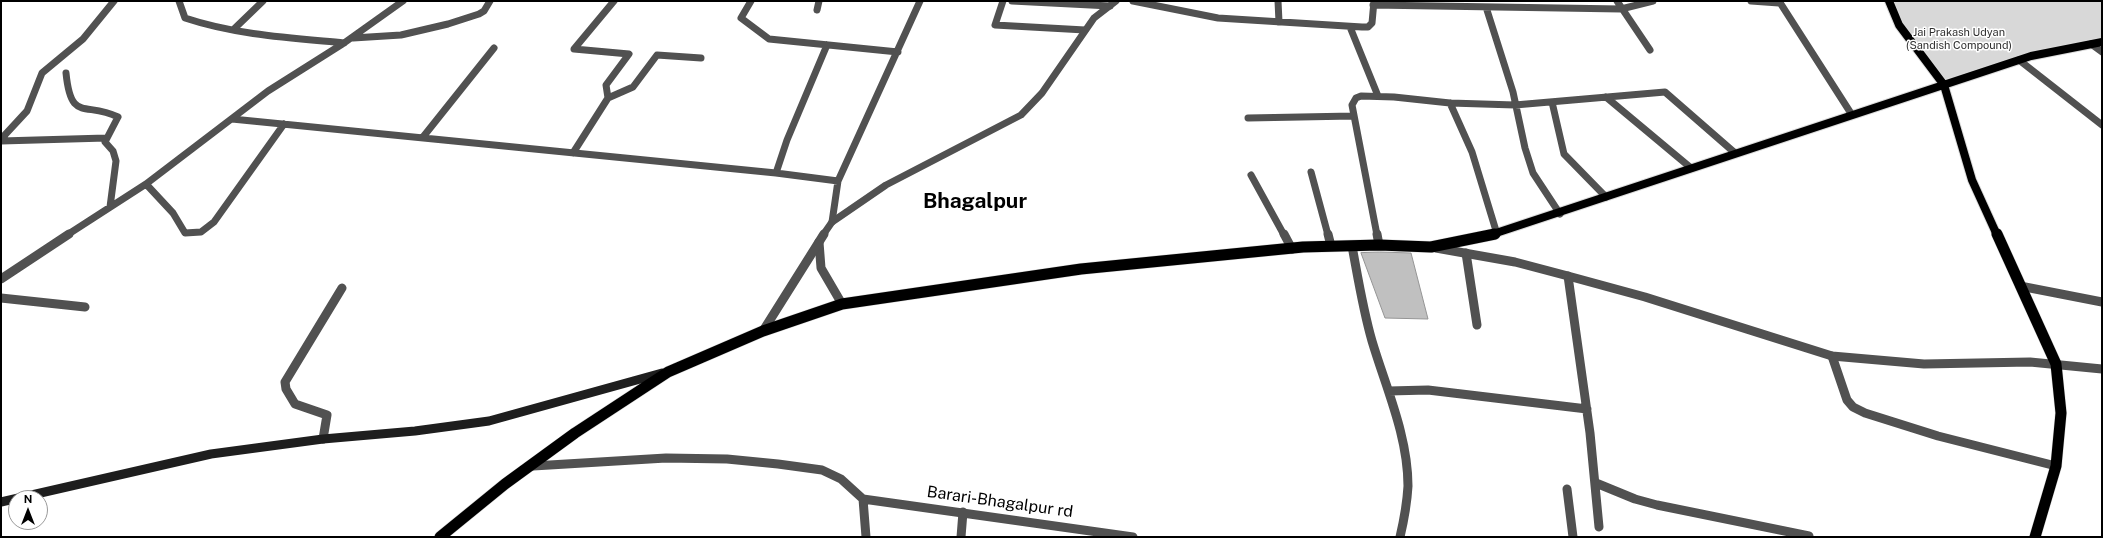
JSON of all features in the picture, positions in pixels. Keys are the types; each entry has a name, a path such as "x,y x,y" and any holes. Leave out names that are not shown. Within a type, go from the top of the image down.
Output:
{"main road":[{"path":"1888,1 1899,25 1944,85 1972,180 2056,364 2061,413 2056,466 2035,537"},
{"path":"1,502 210,454 323,439 415,431 489,421 668,372 763,331 842,304 864,300 1081,270 1331,246 1379,245 1431,248 1497,234 1560,214 1691,168 2019,60 2102,42"},
{"path":"440,537 473,508 533,466 575,433 668,372"}],"street":[{"path":"1,140 27,111 42,73 83,39 114,1"},
{"path":"179,1 184,18 203,24 273,37 344,43"},
{"path":"234,29 263,1"},
{"path":"1,279 146,184 299,70 352,38 403,1"},
{"path":"352,38 394,37 428,30 479,14 484,11 490,1"},
{"path":"608,98 606,85 629,54 574,49 614,1"},
{"path":"751,1 740,18 762,36 769,39 898,52"},
{"path":"816,10 819,1"},
{"path":"832,222 838,181 920,1"},
{"path":"1003,1 995,25 1085,30"},
{"path":"1012,1 1113,3"},
{"path":"1133,1 1218,18 1350,27 1371,25 1373,3 1486,7 1621,9 1653,1"},
{"path":"1278,1 1279,22"},
{"path":"1617,1 1650,50"},
{"path":"1751,1 1779,2 1852,115"},
{"path":"763,331 832,222 886,185 1021,115 1032,106 1095,17 1113,3"},
{"path":"1486,7 1513,92 1533,173 1560,214"},
{"path":"1350,27 1378,96"},
{"path":"2091,44 2102,52"},
{"path":"776,173 782,149 815,77 827,45"},
{"path":"423,137 494,48"},
{"path":"573,153 608,98 633,87 657,55 701,58"},
{"path":"2019,60 2102,125"},
{"path":"66,73 68,97 71,102 82,108 118,117 118,120 106,138 106,142 113,151 116,161 110,207"},
{"path":"1379,245 1352,105 1356,98 1361,96 1378,96 1450,103 1515,105 1665,92 1735,154"},
{"path":"1606,97 1691,168"},
{"path":"1552,102 1564,154 1606,197"},
{"path":"1450,103 1472,152 1497,234"},
{"path":"1248,118 1354,116"},
{"path":"232,119 776,173 838,181"},
{"path":"146,184 173,213 185,233 193,235 203,232 214,222 284,124"},
{"path":"1,140 106,138"},
{"path":"1311,172 1331,246"},
{"path":"1251,175 1292,249"},
{"path":"819,241 817,256 820,267 842,304"},
{"path":"1352,246 1365,319 1381,372 1389,391 1406,451 1407,507 1400,537"},
{"path":"1431,248 1516,262 1568,276 1645,297 1832,356 1924,364 2011,361 2102,369"},
{"path":"1466,253 1477,325"},
{"path":"1568,276 1588,409 1599,527"},
{"path":"2020,286 2102,302"},
{"path":"323,439 327,415 324,412 295,404 286,389 285,382 342,288"},
{"path":"1,298 85,307"},
{"path":"1832,356 1847,400 1853,407 1865,413 1938,436 2056,466"},
{"path":"1389,391 1428,390 1588,409"},
{"path":"533,466 666,458 727,459 822,470 841,479 863,499 866,537"},
{"path":"1596,483 1635,499 1657,505 1808,536"},
{"path":"1567,489 1573,537"},
{"name":"Barari-Bhagalpur rd","path":"863,499 963,512 1101,534 1133,537"},
{"path":"961,537 963,512"}],"green space":[{"name":"Jai Prakash Udyan (Sandish Compound)","path":"1889,1 2102,1 2102,40 1944,85 1899,25"}],"building":[{"path":"1361,253 1411,253 1428,319 1385,318"}],"district":[{"name":"Bhagalpur","path":"975,202"}]}
